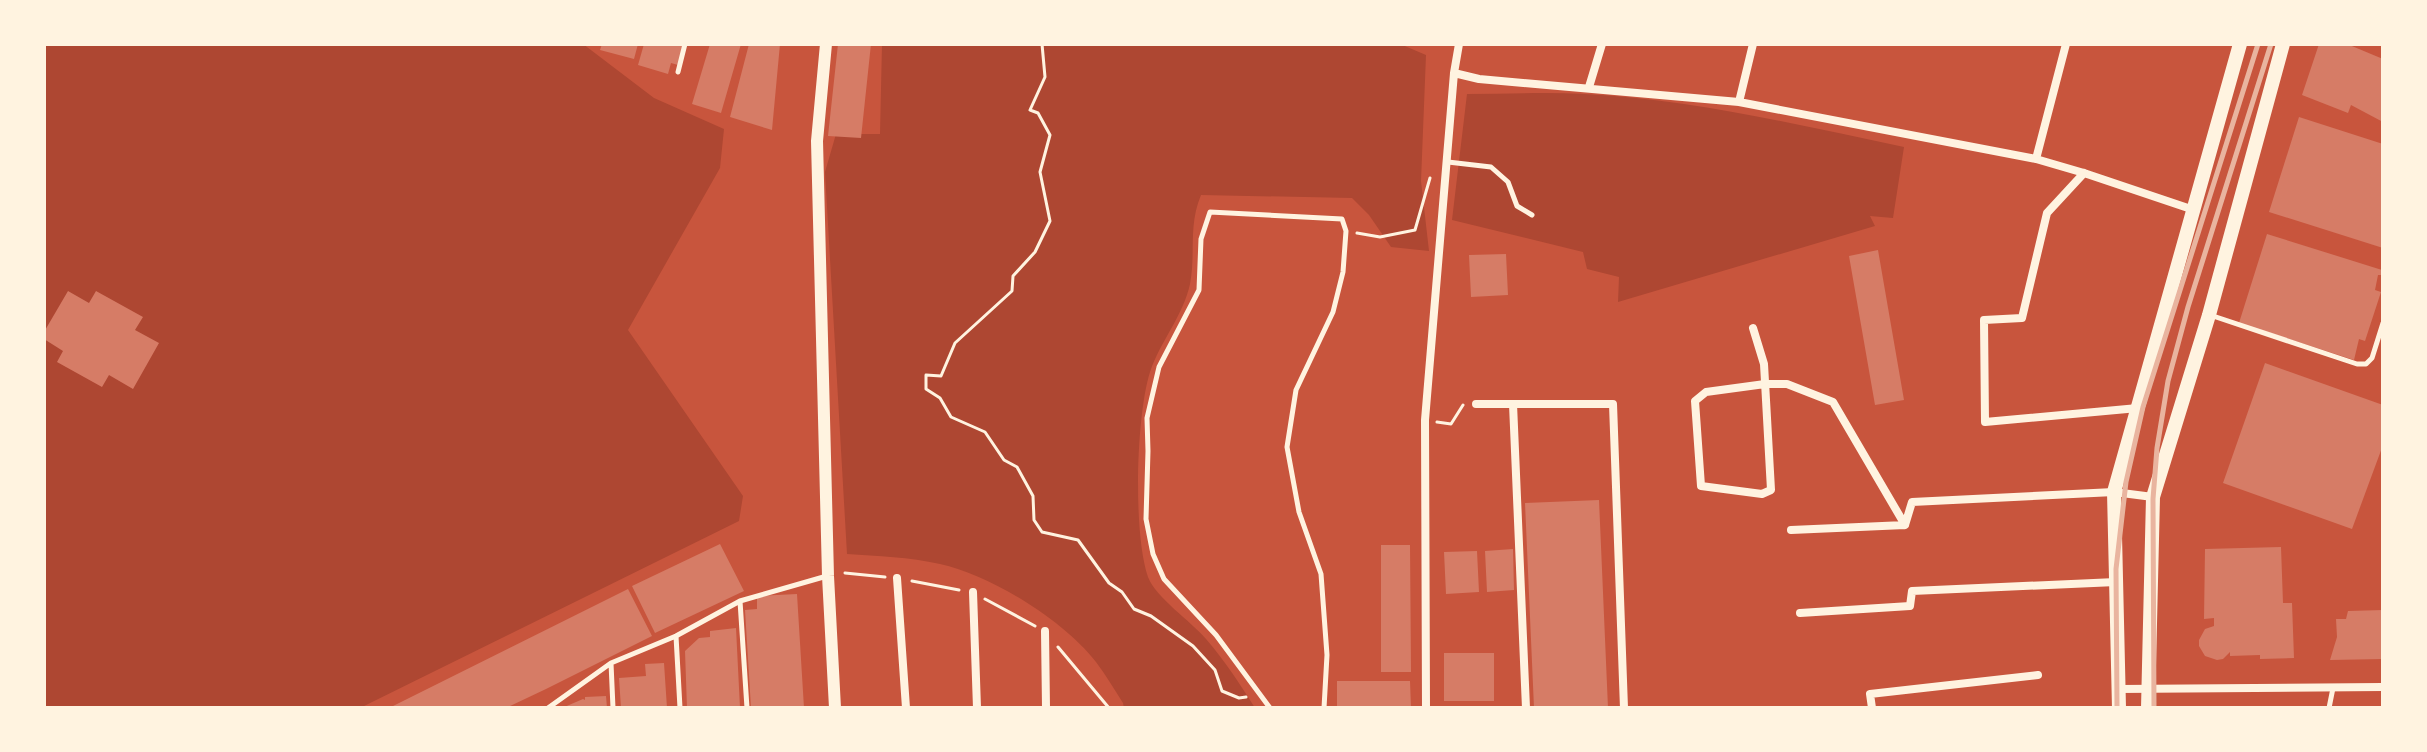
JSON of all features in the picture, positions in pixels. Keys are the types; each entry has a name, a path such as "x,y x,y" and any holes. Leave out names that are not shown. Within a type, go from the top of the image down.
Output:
{"main road":[{"path":"2119,708 2114,492 2240,44"},
{"path":"2148,708 2153,497 2209,315 2283,44"}],"street":[{"path":"826,44 817,141 828,576 835,708"},
{"path":"1426,708 1425,420 1459,44"},
{"path":"1589,87 1602,44"},
{"path":"1739,102 1753,44"},
{"path":"2036,159 2066,44"},
{"path":"1454,73 1479,79 1739,102 2036,159 2194,210"},
{"path":"2084,173 2047,213 2022,318 1984,320 1985,422 2138,408"},
{"path":"1753,328 1764,364 1765,384 1771,490 1762,494 1701,486 1695,401 1706,392 1765,384 1787,384 1833,402 1905,525"},
{"path":"1476,404 1613,404 1624,708"},
{"path":"1513,404 1526,708"},
{"path":"1905,525 1912,502 2114,492 2153,497"},
{"path":"1791,530 1905,525"},
{"path":"897,578 906,708"},
{"path":"1800,613 1910,606 1912,591 2116,582"},
{"path":"973,592 977,708"},
{"path":"1045,631 1046,708"},
{"path":"1872,708 1870,694 2038,675"},
{"path":"2119,689 2383,687"}],"lane":[{"path":"678,72 685,44"},
{"path":"1447,162 1491,167 1508,182 1517,206 1532,215"},
{"path":"1270,708 1216,635 1164,579 1153,554 1146,519 1147,418 1159,367 1199,290 1201,239 1210,212 1342,219 1346,231 1343,272 1333,312 1296,390 1287,447 1299,512 1321,574 1327,655 1324,708"},
{"path":"2209,315 2357,364 2366,364 2372,358 2383,323"},
{"path":"548,708 611,663 676,636 740,601 828,576"},
{"path":"740,601 747,708"},
{"path":"676,636 680,708"},
{"path":"611,663 613,708"},
{"path":"2329,708 2333,688"}],"path":[{"path":"1042,44 1045,77 1030,110 1038,113 1050,135 1040,172 1050,221 1035,252 1013,276 1012,291 955,343 941,376 926,375 926,389 940,398 951,417 985,432 1004,460 1017,467 1033,496 1034,520 1042,532 1078,540 1109,583 1122,592 1134,609 1151,616 1193,646 1215,670 1222,691 1239,698 1261,695"},
{"path":"1346,231 1380,237 1415,230 1431,177"},
{"path":"1425,420 1451,424 1462,405"},
{"path":"828,576 851,572 973,592 1045,631 1109,708"}],"shaded area":[{"path":"44,44 583,44 654,98 724,129 720,168 628,330 743,496 739,521 360,708 44,708"},
{"path":"882,44 1400,44 1426,55 1421,181 1429,251 1391,247 1369,215 1352,198 1201,195 1193,228 1192,272 1187,296 1150,372 1142,417 1138,475 1140,533 1148,577 1158,593 1213,647 1255,708 1124,708 1103,672 1082,646 1025,601 982,578 940,564 847,554 825,172 836,134 880,134"},
{"path":"1569,93 1665,101 1904,147 1893,218 1870,216 1875,226 1618,302 1619,277 1587,269 1583,252 1452,220 1467,94"}],"building":[{"path":"602,44 638,44 634,59 600,50"},
{"path":"644,44 684,44 678,65 671,63 668,74 638,65"},
{"path":"710,44 741,44 721,113 692,104"},
{"path":"749,44 780,44 772,130 730,117"},
{"path":"838,44 871,44 861,138 828,136"},
{"path":"2319,44 2347,44 2383,59 2383,122 2351,105 2348,113 2302,95"},
{"path":"2299,117 2383,144 2383,248 2269,212"},
{"path":"2267,234 2382,270 2375,290 2381,292 2365,341 2359,339 2354,360 2239,323"},
{"path":"1878,250 1904,400 1875,405 1849,256"},
{"path":"1506,254 1508,295 1471,297 1469,255"},
{"path":"68,291 89,303 96,291 143,317 135,330 159,343 133,389 109,375 102,387 57,362 63,351 44,339 44,332"},
{"path":"2265,363 2383,405 2383,445 2352,529 2223,483"},
{"path":"1599,500 1608,708 1534,708 1525,503"},
{"path":"720,544 744,591 655,633 632,586"},
{"path":"1381,545 1410,545 1411,672 1381,672"},
{"path":"2281,547 2283,603 2292,603 2294,658 2260,659 2260,655 2230,656 2230,652 2217,660 2205,656 2199,640 2205,629 2214,626 2214,618 2204,619 2205,549"},
{"path":"1513,549 1514,590 1487,592 1485,551"},
{"path":"1477,551 1479,592 1446,594 1444,552"},
{"path":"628,589 652,636 546,689 506,708 389,708"},
{"path":"797,594 804,708 751,708 745,610 757,609 757,596"},
{"path":"2383,610 2383,659 2330,660 2337,637 2336,619 2346,619 2348,611"},
{"path":"736,628 740,708 687,708 685,651 699,638 710,637 710,631"},
{"path":"1444,653 1494,653 1494,701 1444,701"},
{"path":"664,663 667,708 621,708 619,678 646,676 645,664"},
{"path":"1337,681 1410,681 1411,708 1337,708"},
{"path":"606,696 607,708 562,708 585,700 585,697"}],"railway":[{"path":"2117,708 2116,569 2126,482 2143,407 2258,44"},
{"path":"2154,708 2153,499 2157,448 2168,381 2188,307 2271,44"}]}
